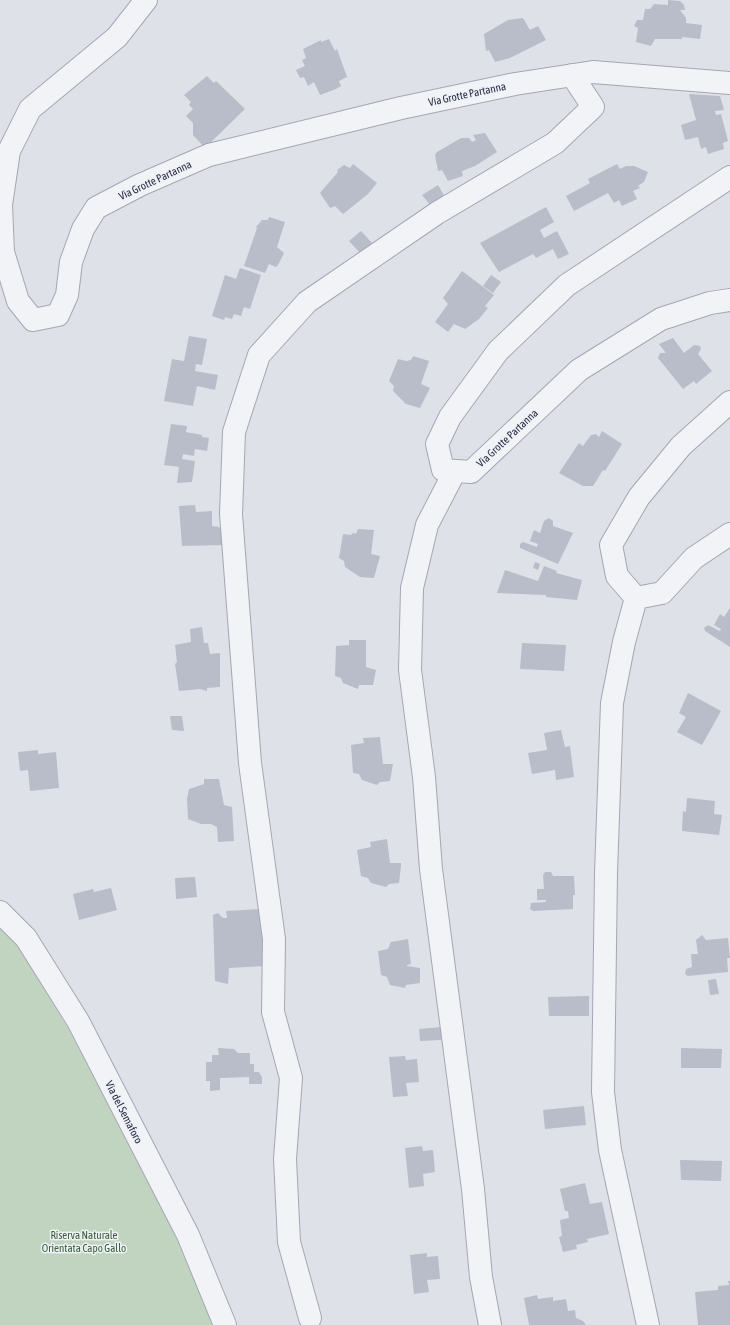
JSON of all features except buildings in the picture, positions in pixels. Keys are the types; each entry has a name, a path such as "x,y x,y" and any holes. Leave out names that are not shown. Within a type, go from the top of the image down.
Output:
{"street":[{"name":"Via Grotte Partanna","path":"146,0 118,37 30,110 9,151 1,205 3,252 18,301 33,320 58,315 67,295 71,262 83,229 96,208 140,185 209,155 285,135 408,106 515,84 593,72 730,83"},
{"path":"310,1318 289,1242 285,1158 291,1078 273,1012 274,939 249,756 231,514 234,432 259,355 307,302 437,213 555,143 594,107 572,75"},
{"path":"490,1325 481,1277 473,1189 431,869 424,777 410,670 412,588 426,525 455,471 443,470 437,444 450,416 498,351 567,285 730,176"},
{"name":"Via Grotte Partanna","path":"455,471 471,472 579,370 661,319 710,303 730,300"},
{"path":"636,598 617,576 611,545 639,497 676,451 730,402"},
{"path":"636,598 662,593 694,558 730,534"},
{"path":"636,598 624,642 612,703 606,873 603,1092 610,1150 648,1325"},
{"name":"Via del Semaforo","path":"0,912 26,938 78,1021 188,1235 225,1325"}],"green space":[{"name":"Riserva Naturale Orientata Capo Gallo","path":"0,927 17,944 69,1030 176,1237 213,1325 0,1325"}]}
